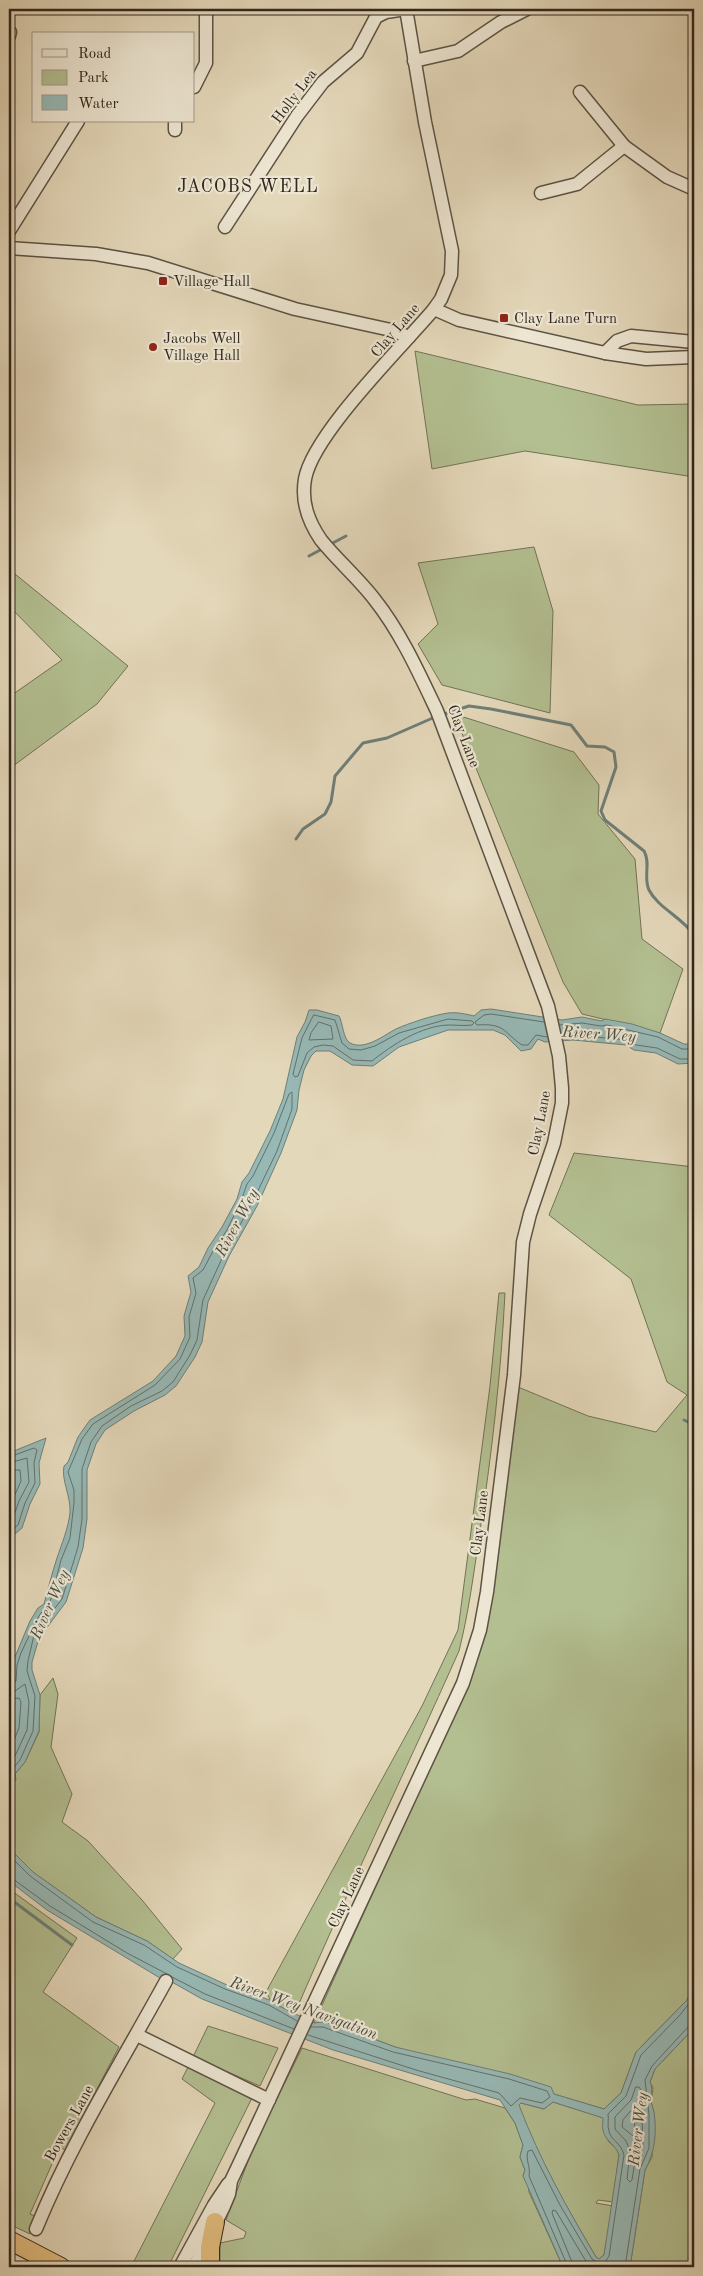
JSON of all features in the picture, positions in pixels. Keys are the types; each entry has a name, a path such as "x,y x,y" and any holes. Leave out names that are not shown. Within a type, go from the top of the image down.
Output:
{"highway":[{"path":"210,2267 210,2247 215,2222"},
{"path":"9,2240 61,2267"}],"street":[{"path":"195,85 206,62 206,9"},
{"name":"Clay Lane","path":"180,2267 214,2205 231,2180 463,1682 480,1630 487,1592 514,1375 523,1242 560,1120 562,1088 557,1046 550,1016 535,968 442,723 387,617 374,599 321,540 314,529 304,498 308,467 323,440 434,309 441,299 449,280 452,251 414,61 406,9"},
{"name":"Holly Lea","path":"226,227 297,116 322,82 357,53 376,16 386,12 406,9"},
{"path":"414,61 458,50 501,22 527,9"},
{"path":"580,92 624,146 667,177 694,189"},
{"path":"9,231 77,122"},
{"path":"542,193 577,184 624,146"},
{"path":"9,248 104,255 148,263 295,309 392,330 409,337"},
{"path":"434,309 459,320 605,352 646,359 694,357"},
{"path":"605,352 617,341 631,336 694,342"},
{"name":"Bowers Lane","path":"36,2229 50,2192 166,1982"},
{"path":"137,2035 269,2100"},
{"name":"Clay Lane","path":"194,2267 229,2194 231,2180"}],"green space":[{"path":"415,351 638,405 694,404 694,477 525,451 432,469"},
{"path":"534,547 553,611 550,713 442,685 418,644 438,624 418,563"},
{"path":"9,572 15,574 128,666 97,704 9,769 9,697 62,660 9,606"},
{"path":"454,714 574,752 599,785 598,814 635,859 642,939 683,969 660,1033 582,1014 563,982"},
{"path":"574,1153 694,1167 694,1986 687,2000 636,2052 621,2093 604,2109 395,2047 342,2027 314,2023 473,1672 488,1623 518,1387 588,1416 656,1432 687,1395 667,1382 631,1279 549,1215"},
{"path":"499,1293 505,1293 496,1412 473,1576 459,1651 294,2015 271,2001 266,1992 422,1706 458,1630 490,1386"},
{"path":"53,1678 58,1694 51,1747 72,1794 62,1822 88,1841 142,1900 182,1949 173,1959 147,1941 96,1917 34,1873 9,1848 9,1789 15,1780 15,1774 25,1762 39,1732 40,1695"},
{"path":"9,1889 77,1938 43,1992 119,2047 65,2150 54,2144 59,2148 30,2214 37,2217 30,2234 9,2224"},
{"path":"208,2026 278,2048 260,2086 193,2057"},
{"path":"694,2028 694,2267 630,2267 645,2170 652,2157 654,2114 651,2101 653,2088 650,2082 655,2069"},
{"path":"302,2048 466,2100 475,2099 505,2108 515,2123 523,2145 520,2157 525,2170 523,2176 563,2267 220,2267 220,2243 244,2238 246,2232 226,2220 254,2145"},
{"path":"189,2065 252,2098 168,2267 131,2267 215,2103 182,2079"},
{"path":"553,2102 604,2118 606,2136 619,2155 613,2202 598,2200 596,2203 613,2206 604,2255 599,2259 574,2220 554,2183 518,2105 521,2103 544,2109"}],"water":[{"name":"River Wey","path":"491,1009 562,1020 582,1017 632,1024 660,1033 684,1044 694,1044 694,1063 678,1064 656,1053 634,1050 626,1045 573,1040 545,1042 538,1039 531,1049 521,1051 505,1035 493,1030 448,1030 399,1047 373,1066 352,1065 330,1051 316,1051 311,1056 304,1070 297,1110 281,1153 257,1206 229,1256 208,1302 202,1342 195,1357 176,1386 165,1395 134,1411 105,1430 96,1444 87,1470 87,1519 83,1548 66,1602 39,1638 32,1662 32,1670 40,1695 39,1731 25,1762 15,1774 16,1780 9,1789 9,1690 12,1664 30,1621 38,1608 44,1604 53,1569 68,1525 70,1507 63,1471 64,1466 68,1462 78,1437 90,1420 153,1381 176,1356 185,1336 184,1316 191,1292 188,1276 199,1267 208,1248 222,1227 237,1199 242,1182 249,1173 270,1131 283,1099 297,1037 309,1010 317,1010 339,1016 344,1035 348,1041 356,1045 362,1045 368,1044 396,1029 429,1017 451,1013 474,1016 481,1010"},
{"path":"46,1438 39,1463 40,1484 30,1504 22,1528 9,1539 9,1453"},
{"name":"River Wey","path":"9,1848 33,1872 96,1917 147,1941 179,1963 227,1985 278,2003 279,2006 314,2023 323,2022 342,2027 395,2047 510,2074 551,2087 554,2094 604,2109 621,2093 636,2052 687,2000 694,1986 694,2028 655,2069 650,2082 655,2135 651,2157 645,2170 630,2267 563,2267 523,2176 525,2170 520,2157 523,2145 515,2123 500,2100 333,2050 202,1999 163,1977 160,1978 47,1910 9,1881","holes":["553,2102 603,2118 604,2134 616,2148 619,2155 604,2255 599,2259 585,2239 554,2183 519,2105 521,2103 544,2109"]}],"waterway":[{"path":"329,545 346,536"},
{"path":"309,556 324,548"},
{"path":"441,715 469,706 571,725 587,746 605,747 614,752 616,767 601,811 605,820 644,851 647,860 647,885 649,890 658,902 694,935"},
{"path":"296,839 303,829 325,814 331,802 335,776 363,743 387,738 435,717"},
{"path":"684,1420 694,1425"},
{"path":"9,1898 72,1945"}],"place":[{"name":"Village Hall","path":"163,281"},
{"name":"Clay Lane Turn","path":"504,318"},
{"name":"Jacobs Well Village Hall","path":"153,347"}],"district":[{"name":"JACOBS WELL","path":"248,186"}],"water label":[{"name":"River Wey Navigation","path":"304,2007"}]}
